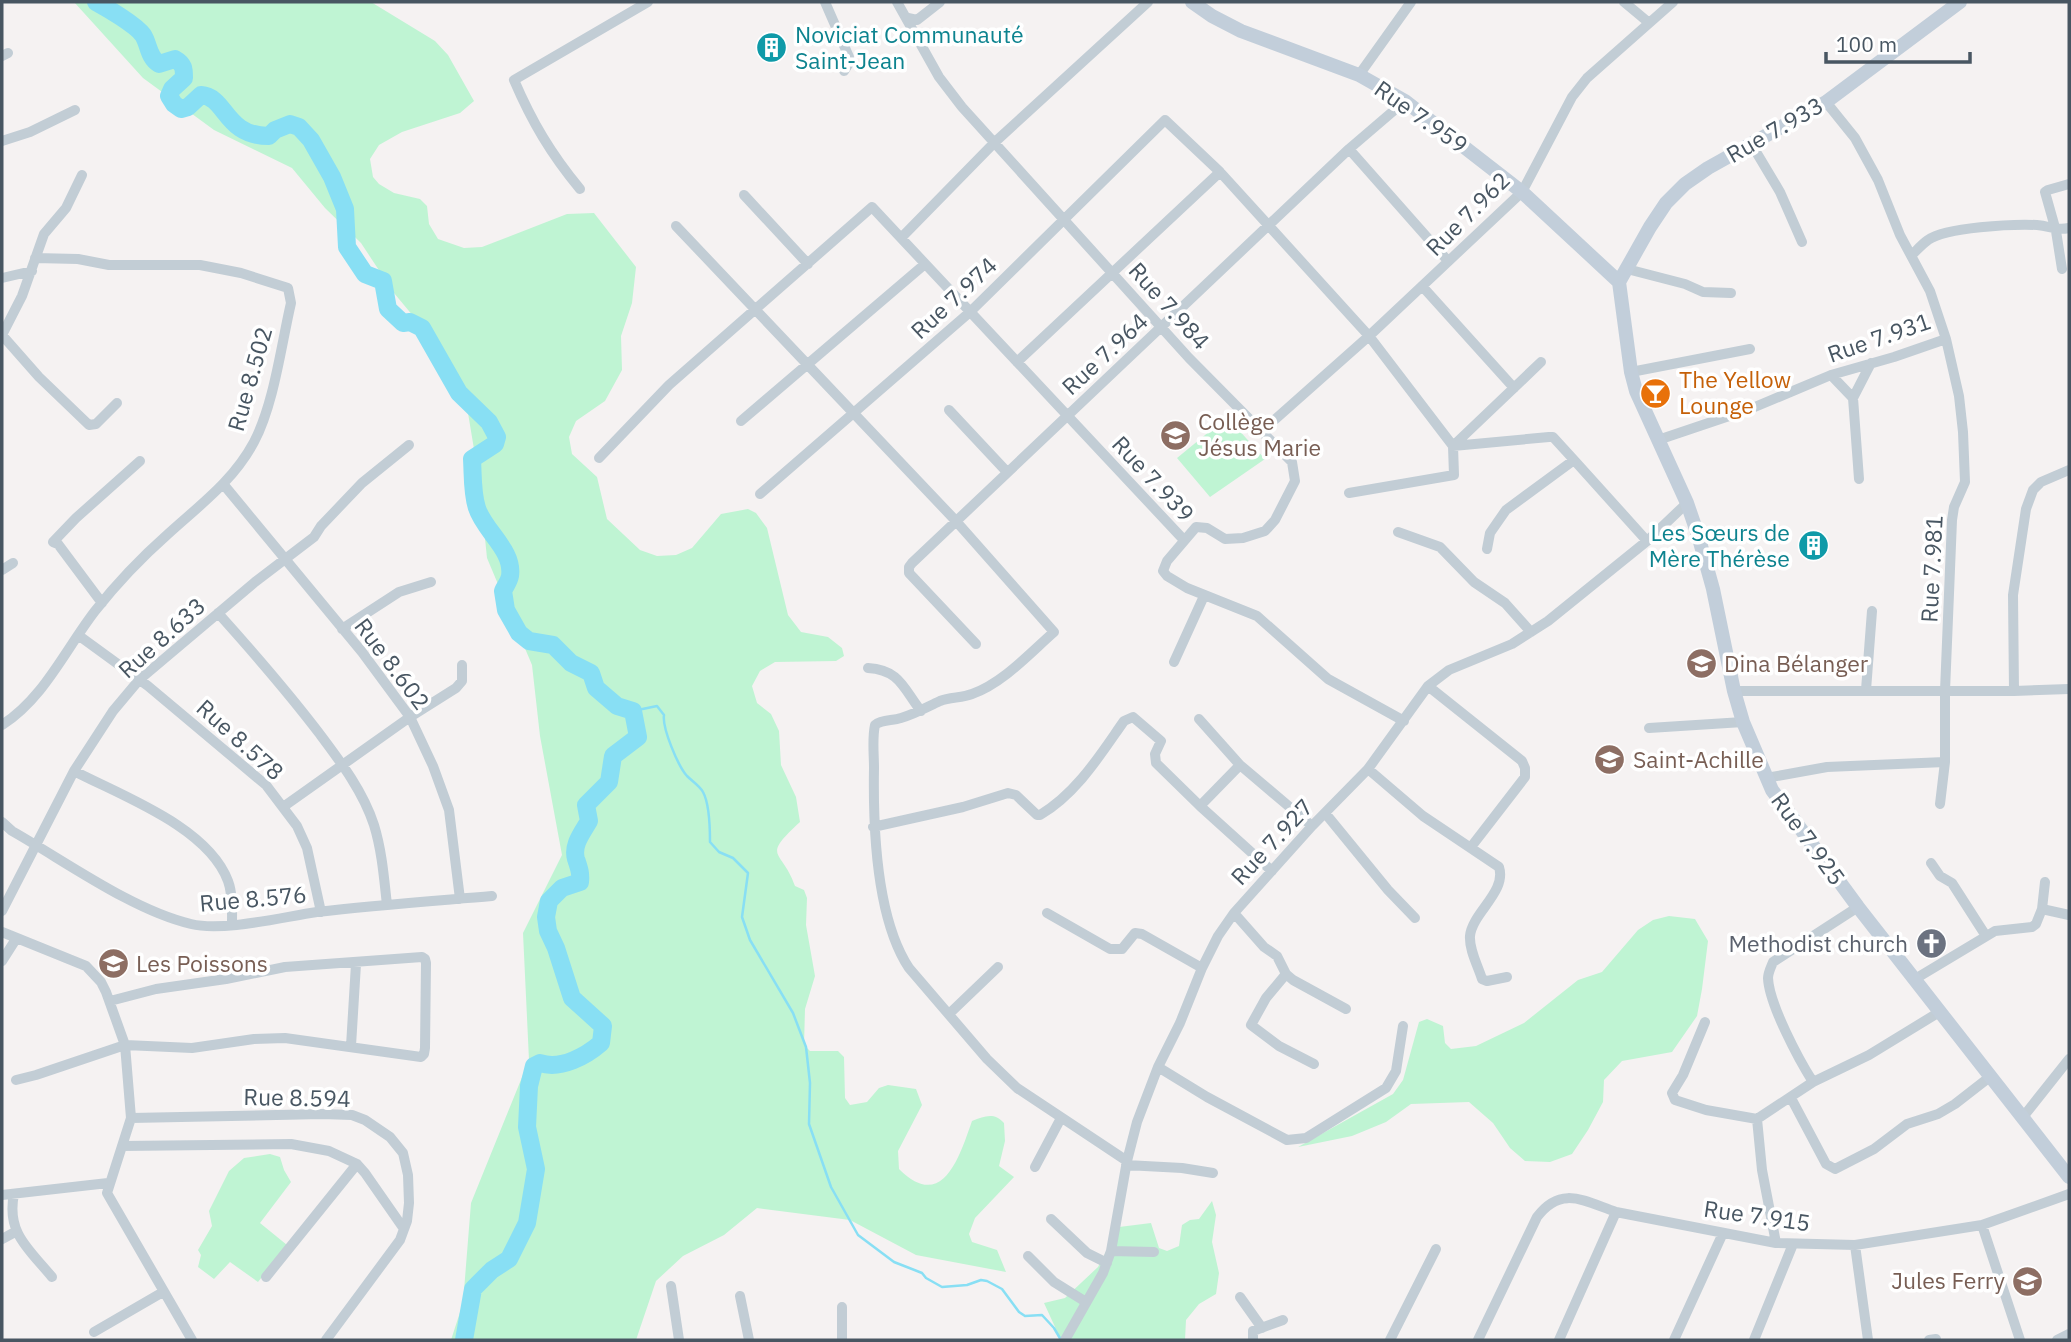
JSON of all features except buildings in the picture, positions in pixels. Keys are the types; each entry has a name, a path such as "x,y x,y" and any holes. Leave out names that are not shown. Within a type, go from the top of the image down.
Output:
{"street":[{"path":"580,190 532,122 514,80 648,2"},
{"path":"825,2 849,57 844,71"},
{"name":"Rue 7.984","path":"897,2 947,88 1161,327 1292,462 1295,481 1270,527 1254,536 1232,539 1224,539 1207,528 1196,527 1183,540"},
{"path":"908,18 917,20 940,2"},
{"path":"901,239 995,142 1148,2"},
{"name":"Rue 7.959","path":"1192,2 1241,31 1359,75 1405,101 1522,192 1619,282"},
{"path":"1359,75 1410,2"},
{"path":"1624,2 1648,22"},
{"name":"Rue 7.962","path":"1262,431 1369,336 1522,192 1572,97 1587,78 1672,2"},
{"name":"Rue 7.933","path":"1619,282 1650,227 1685,184 1708,168 1826,102 1960,2"},
{"name":"Rue 7.964","path":"976,644 909,573 912,563 1268,224 1405,101"},
{"name":"Rue 7.931","path":"1658,440 1751,409 1831,375 1946,339 1930,291 1900,234 1868,160 1855,138 1826,102"},
{"path":"2,141 30,132 75,110"},
{"name":"Rue 7.974","path":"760,494 970,312 1165,120 1220,172"},
{"path":"1752,145 1780,192 1802,242"},
{"path":"1349,149 1448,261"},
{"path":"1017,362 1220,172 1369,336 1453,446 1454,475 1349,493"},
{"path":"82,176 66,208 44,234 32,271 2,335 39,377 89,425 96,424 117,403"},
{"path":"2062,269 2056,231 2045,192 2069,184"},
{"path":"599,458 669,385 808,264 744,195"},
{"name":"Rue 7.939","path":"808,264 872,207 1183,540 1167,561 1163,571 1167,576 1204,596 1257,616 1328,679 1404,721"},
{"path":"1912,255 1930,238 1971,228 2029,225 2043,225 2056,231 2069,228"},
{"path":"676,226 956,520 1054,632 1003,676 981,690 971,695 942,700 921,711 875,725 873,827 884,897 900,953 909,968 987,1059 1017,1088 1127,1163 1213,1173"},
{"name":"Rue 8.502","path":"2,725 33,699 102,603 149,551 224,485 256,439 265,415 291,303 288,288 241,273 200,265 117,265 78,259 35,258"},
{"path":"741,421 925,264"},
{"path":"1627,269 1685,284 1703,292 1731,293"},
{"path":"2,278 32,271"},
{"name":"Rue 7.925","path":"1619,282 1636,391 1687,503 1713,589 1734,691 1743,722 1766,778 1784,808 1858,907 2069,1177"},
{"path":"1422,286 1514,388"},
{"name":"Rue 7.981","path":"1940,804 1945,762 1952,520 1954,507 1965,482 1959,396 1946,339"},
{"path":"1631,372 1750,349"},
{"path":"1453,446 1541,362"},
{"path":"1859,479 1853,398 1871,363"},
{"path":"1831,375 1853,398"},
{"path":"949,410 1007,472"},
{"path":"1453,446 1553,438 1647,541"},
{"name":"Rue 8.633","path":"2,911 74,771 113,711 139,680 314,537 362,483 409,445"},
{"path":"1487,549 1490,533 1506,510 1574,460"},
{"path":"102,603 58,544 53,542 76,517 141,461"},
{"path":"2014,691 2013,595 2026,509 2033,490 2041,482 2069,470"},
{"name":"Rue 8.602","path":"224,485 410,717 433,766 449,810 460,899"},
{"name":"Rue 7.927","path":"1065,1340 1107,1263 1137,1122 1158,1067 1180,1023 1202,968 1218,936 1234,913 1312,826 1368,769 1428,686 1449,670 1512,644 1565,608 1647,541 1687,503"},
{"path":"1398,532 1440,547 1474,582 1505,603 1531,632"},
{"path":"2,570 13,563"},
{"path":"342,629 399,592 430,582"},
{"path":"1174,662 1204,596"},
{"path":"1866,690 1872,611"},
{"path":"218,613 308,719 343,765 365,803 379,847 387,905"},
{"name":"Rue 8.578","path":"78,635 139,680 266,785 297,826 307,848 321,912"},
{"path":"284,807 410,717 456,688 462,681 462,665"},
{"path":"867,668 893,673 921,711"},
{"path":"1428,686 1522,761 1525,768 1525,777 1471,847"},
{"path":"1734,691 2069,689"},
{"path":"873,827 963,807 1008,793 1016,795 1040,815 1065,797 1084,777 1124,721 1133,717 1161,741 1155,754 1156,763 1272,871"},
{"path":"1199,719 1240,765 1312,826"},
{"path":"1649,728 1743,722"},
{"path":"1766,778 1827,767 1945,762"},
{"path":"1200,806 1240,765"},
{"path":"1368,769 1423,816 1499,867 1500,880 1470,934 1482,979 1487,981 1507,977"},
{"path":"74,771 157,813 187,832 214,856 230,884 232,924"},
{"path":"1325,813 1388,890 1415,918"},
{"name":"Rue 8.576","path":"2,822 12,831 150,910 190,924 232,924 321,912 492,896"},
{"path":"1931,863 1940,876 1952,883 1986,936"},
{"path":"1915,979 2001,929 2032,927 2042,909 2045,883"},
{"path":"1813,1082 1788,1037 1771,991 1768,978 1770,969 1773,962 1858,907"},
{"path":"2042,909 2069,915"},
{"path":"1047,913 1116,950 1122,949 1135,933 1142,934 1202,968"},
{"path":"1234,913 1264,947 1277,956 1286,974 1299,985 1346,1009"},
{"path":"2,932 86,966 101,982 110,1001 125,1045 131,1118 108,1183 108,1199 192,1340"},
{"path":"2,961 16,939"},
{"path":"16,1080 125,1045 192,1048 254,1039 285,1038 421,1057 425,1048 425,959 422,957 356,964 285,967 156,989 110,1001"},
{"path":"351,1046 356,964"},
{"path":"949,1014 998,967"},
{"path":"1286,974 1266,998 1251,1025 1279,1046 1314,1064"},
{"path":"1705,1022 1683,1075 1672,1093 1675,1100 1706,1110 1758,1119 1813,1082 1870,1055 1941,1011"},
{"path":"1158,1067 1287,1140 1297,1140 1306,1138 1386,1087 1396,1071 1403,1026"},
{"path":"2023,1117 2069,1059"},
{"path":"1791,1098 1826,1164 1835,1169 1874,1149 1907,1125 1938,1114 1955,1104 1991,1076"},
{"name":"Rue 8.594","path":"131,1118 352,1115 365,1119 390,1137 403,1153 408,1175 409,1203 404,1229 390,1255 326,1340"},
{"path":"1035,1167 1061,1118"},
{"path":"1758,1119 1762,1170 1776,1243"},
{"path":"122,1146 290,1144 329,1151 357,1164 404,1229"},
{"path":"266,1278 357,1164"},
{"path":"2,1195 108,1183"},
{"path":"15,1194 12,1217 15,1232 52,1277"},
{"name":"Rue 7.915","path":"1478,1340 1537,1217 1546,1205 1566,1197 1616,1212 1776,1243 1855,1245 1982,1225 2069,1194"},
{"path":"1559,1340 1616,1212"},
{"path":"1051,1219 1087,1253 1107,1263"},
{"path":"1982,1225 2020,1340"},
{"path":"2,1239 15,1232"},
{"path":"1674,1340 1723,1233"},
{"path":"1754,1340 1793,1244"},
{"path":"1855,1245 1868,1340"},
{"path":"1390,1340 1436,1249"},
{"path":"1111,1251 1154,1252"},
{"path":"1028,1256 1054,1282 1086,1302"},
{"path":"671,1286 679,1340"},
{"path":"94,1332 163,1292"},
{"path":"740,1296 749,1340"},
{"path":"1240,1297 1262,1328"},
{"path":"842,1307 842,1340"},
{"path":"1253,1340 1253,1331 1283,1320"},
{"path":"2057,1340 2069,1334"}],"green space":[{"path":"74,2 371,2 435,41 448,55 474,101 460,113 402,132 379,145 370,159 373,177 379,184 394,193 420,199 427,206 429,224 438,239 464,248 482,247 567,214 594,213 636,267 632,303 621,336 622,370 605,401 576,421 569,437 572,454 597,477 607,519 640,550 657,556 676,555 692,548 721,514 748,509 756,513 767,528 788,615 801,632 828,637 842,648 844,656 836,661 775,662 760,671 752,686 757,703 771,714 779,731 781,765 796,797 800,822 777,848 795,886 804,890 807,898 806,925 815,976 805,1009 804,1045 810,1051 838,1051 844,1057 845,1098 850,1105 867,1102 879,1088 888,1085 916,1089 922,1105 898,1151 899,1169 914,1181 927,1185 938,1182 948,1174 962,1149 972,1121 993,1116 1004,1123 1005,1141 999,1166 1014,1177 975,1218 969,1234 972,1242 997,1250 1006,1272 916,1255 850,1220 757,1208 724,1235 683,1256 656,1281 636,1340 451,1340 463,1303 471,1203 529,1060 523,933 562,855 540,736 532,665 487,558 479,479 468,413 443,352 394,293 361,243 325,208 292,168 214,130 143,78"},
{"path":"1227,417 1265,459 1210,497 1177,458"},
{"path":"1669,916 1695,919 1708,941 1697,1016 1672,1052 1622,1061 1604,1080 1603,1102 1572,1154 1550,1162 1525,1161 1510,1148 1493,1123 1469,1102 1411,1104 1386,1122 1352,1136 1298,1147 1393,1094 1403,1080 1419,1022 1427,1019 1443,1026 1445,1043 1451,1049 1476,1046 1524,1023 1578,980 1602,972 1638,930 1653,920"},
{"path":"270,1154 280,1157 291,1182 260,1223 287,1245 258,1282 230,1262 214,1279 198,1267 201,1255 198,1250 212,1226 209,1211 229,1171 244,1158"},
{"path":"1212,1201 1216,1215 1212,1242 1219,1273 1216,1294 1199,1304 1186,1320 1185,1340 1061,1340 1044,1303 1065,1298 1098,1267 1119,1227 1151,1223 1159,1248 1167,1251 1179,1246 1182,1225 1199,1219"}],"waterway":[{"path":"96,2 139,31 159,64 175,59 180,63 184,69 184,78 172,89 169,96 181,109 188,107 201,95 210,97 243,130 269,136 275,130 290,124 299,127 311,140 332,177 345,209 347,247 365,274 383,281 388,309 403,323 410,322 422,328 459,393 489,422 497,437 495,444 472,459 473,484 475,502 481,516 508,558 509,578 503,591 506,610 519,633 529,641 553,645 571,663 591,673 596,688 617,706 633,711 638,737 613,756 609,782 586,805 589,821 575,849 580,882 562,888 549,901 546,917 548,931 572,998 603,1026 601,1043 588,1053 565,1063 540,1063 534,1066 529,1086 527,1127 536,1169 527,1223 509,1259 492,1270 473,1289 464,1340"},
{"path":"633,711 657,706 664,715 668,737 679,764 705,797 710,842 719,852 733,858 748,873 742,917 750,940 793,1013 806,1047 810,1083 809,1124 831,1187 858,1235 894,1262 922,1273 942,1287 987,1281 1002,1289 1025,1316 1042,1315 1061,1340"}],"place":[{"name":"Noviciat Communauté Saint-Jean","path":"772,48"},
{"name":"The Yellow Lounge","path":"1656,393"},
{"name":"Collège Jésus Marie","path":"1175,435"},
{"name":"Les Sœurs de Mère Thérèse","path":"1813,546"},
{"name":"Dina Bélanger","path":"1701,664"},
{"name":"Saint-Achille","path":"1610,760"},
{"name":"Methodist church","path":"1931,944"},
{"name":"Les Poissons","path":"113,964"},
{"name":"Jules Ferry","path":"2028,1281"}]}
